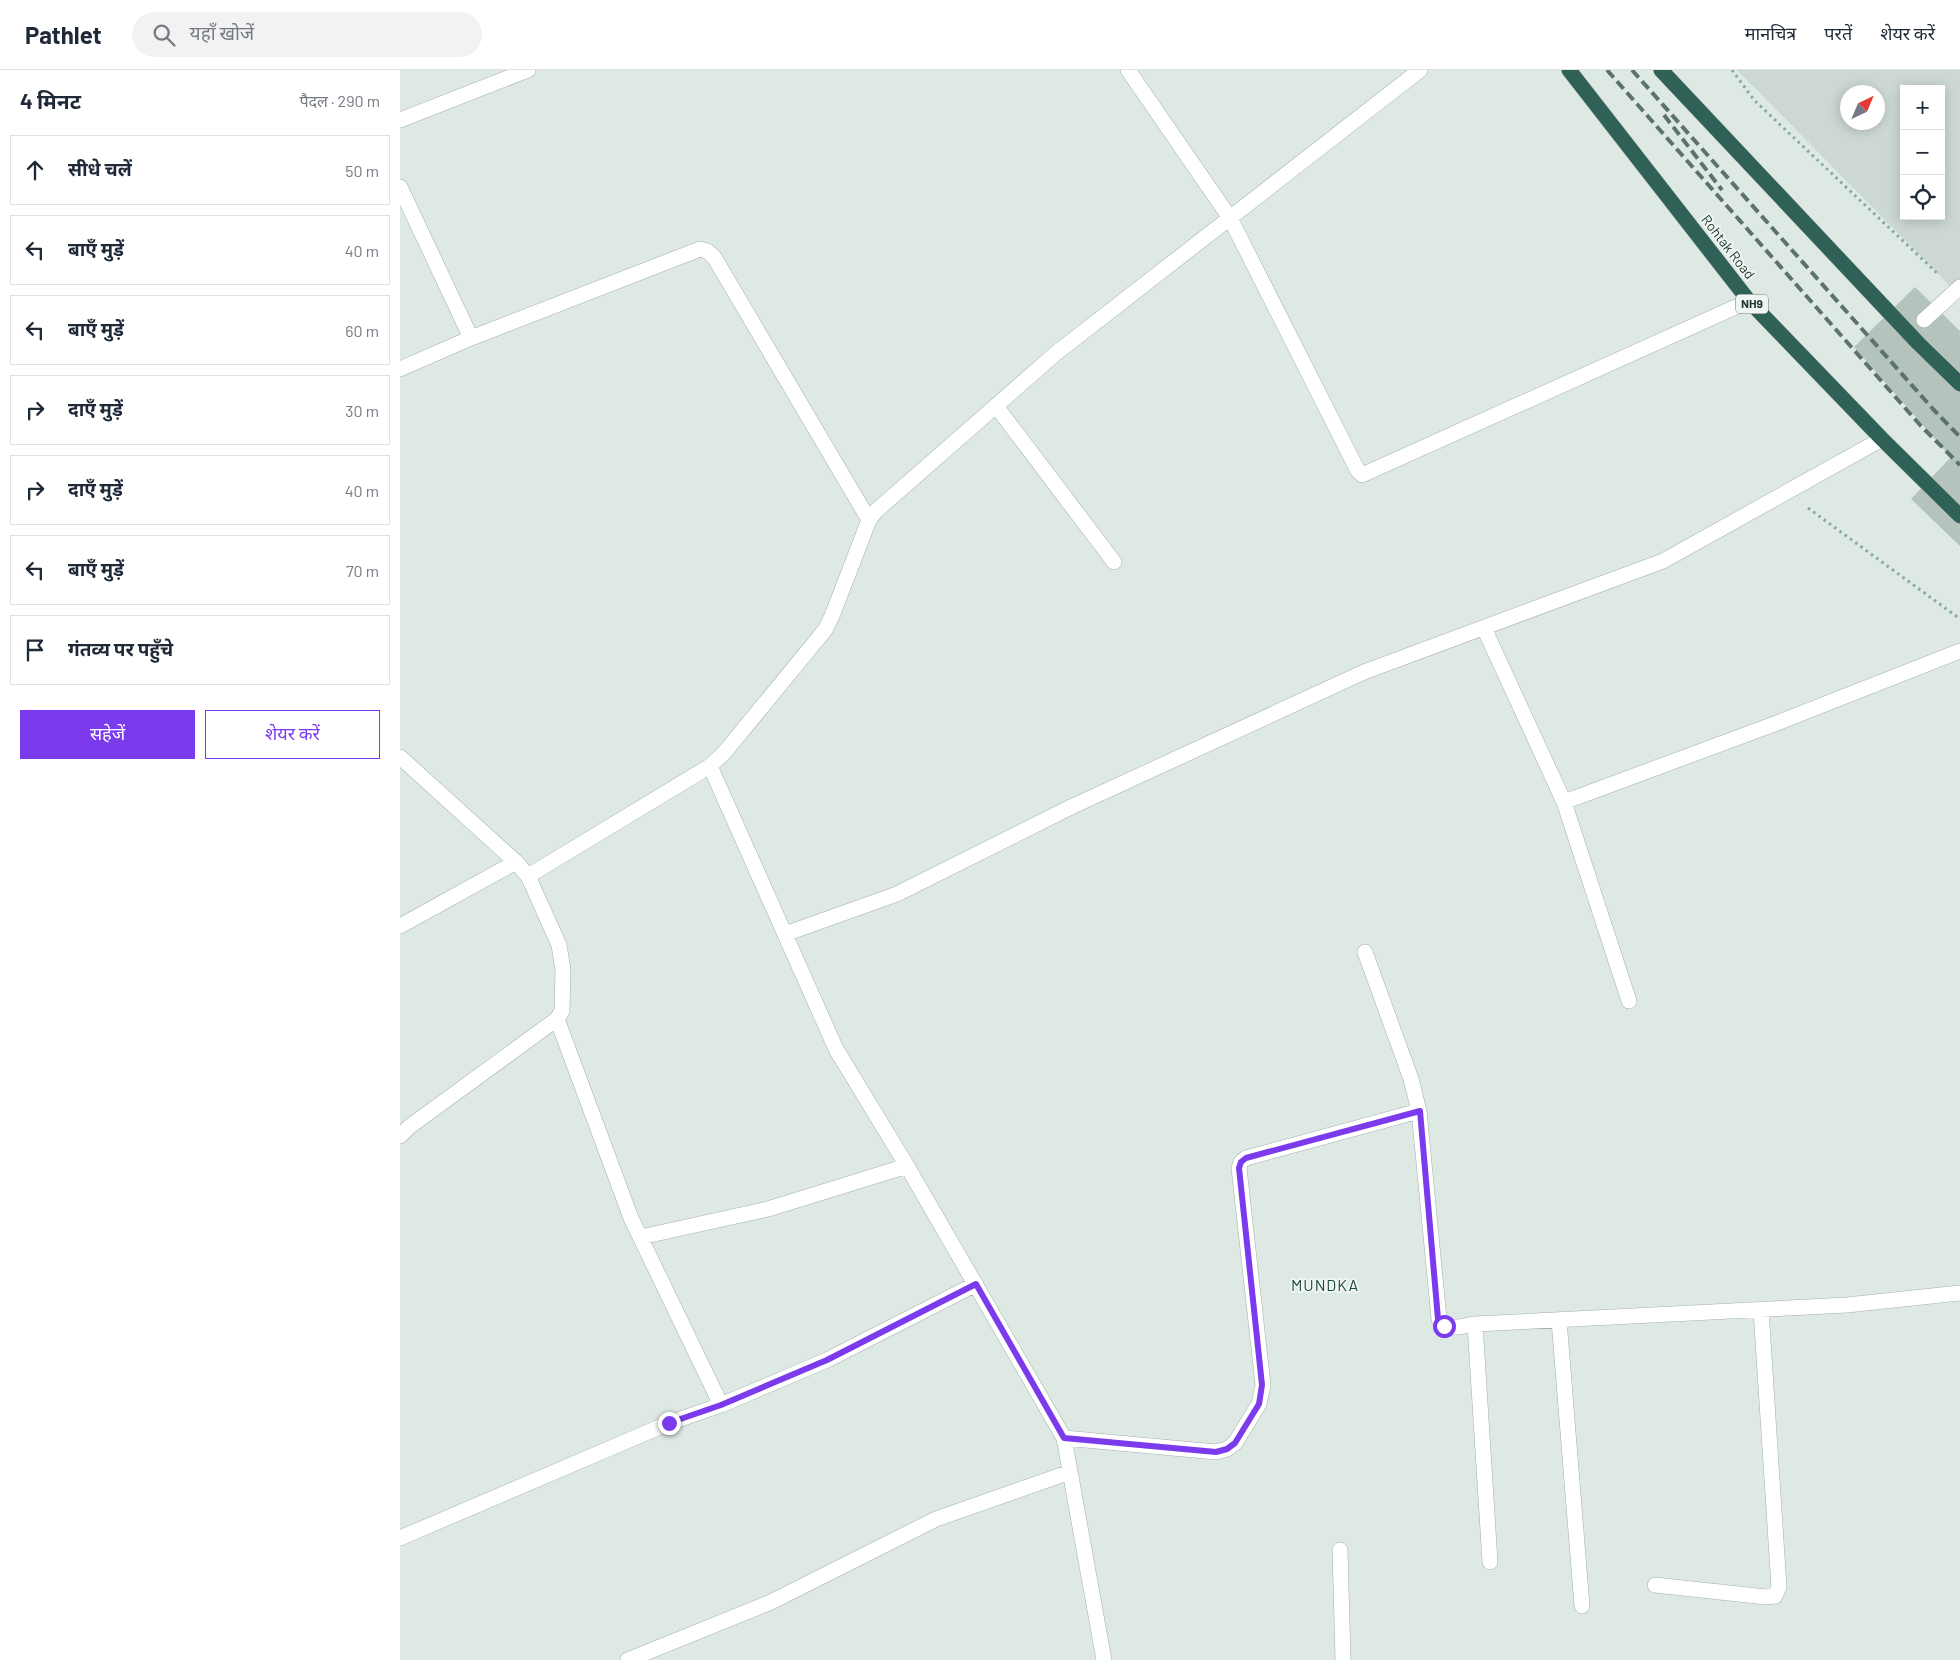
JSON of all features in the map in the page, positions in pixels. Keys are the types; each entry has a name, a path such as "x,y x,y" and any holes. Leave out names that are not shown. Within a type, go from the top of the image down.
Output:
{"highway":[{"name":"Rohtak Road","path":"1569,70 1749,301 1960,516"},
{"path":"1661,70 1912,336 1960,384"}],"street":[{"path":"400,120 528,70"},
{"path":"1128,70 1230,218 1362,476 1749,301"},
{"path":"528,876 710,766 724,753 825,630 869,520 876,511 1055,354 1420,70"},
{"path":"400,187 471,338"},
{"path":"400,369 471,338 700,249 707,251 714,257 869,520"},
{"path":"1924,320 1958,289"},
{"path":"996,406 1114,562"},
{"path":"784,934 897,894 1071,807 1364,672 1663,561 1882,438"},
{"path":"1484,628 1564,802 1629,1001"},
{"path":"1564,802 1778,723 1960,651"},
{"path":"400,758 516,862 528,876 559,945 563,970 562,1011 557,1019 409,1127 400,1136"},
{"path":"710,766 836,1049 907,1166 1064,1438 1104,1660"},
{"path":"400,926 516,862"},
{"path":"1365,952 1411,1079 1420,1111 1438,1319 1444,1326 1452,1328 1476,1324 1847,1305 1960,1293"},
{"path":"557,1019 631,1218 721,1405"},
{"path":"1064,1438 1216,1452 1227,1449 1235,1443 1259,1404 1262,1385 1239,1168 1241,1162 1246,1158 1420,1111"},
{"path":"641,1237 768,1209 907,1166"},
{"path":"400,1538 660,1426 721,1405 827,1360 976,1284"},
{"path":"1655,1585 1766,1597 1775,1596 1779,1587 1761,1310"},
{"path":"1559,1320 1582,1606"},
{"path":"1476,1324 1490,1562"},
{"path":"628,1660 771,1602 936,1518 1070,1472"},
{"path":"1340,1550 1343,1660"}],"path":[{"path":"1732,70 1754,100 1958,289"},
{"path":"1785,492 1960,619"}],"shaded area":[{"path":"1737,70 1960,70 1960,296"}],"building":[{"path":"1915,287 1960,331 1960,546 1911,499 1951,457 1854,347"}],"railway":[{"path":"1607,70 1921,426 1960,465"},
{"path":"1632,70 1960,437"},
{"path":"1664,115 1722,190"}],"district":[{"name":"MUNDKA","path":"1325,1285"}],"route":[{"path":"669,1423 721,1405 827,1360 976,1284 1064,1438 1216,1452 1227,1449 1235,1443 1259,1404 1262,1394 1239,1168 1241,1162 1246,1158 1420,1111 1438,1319 1444,1326"}]}
